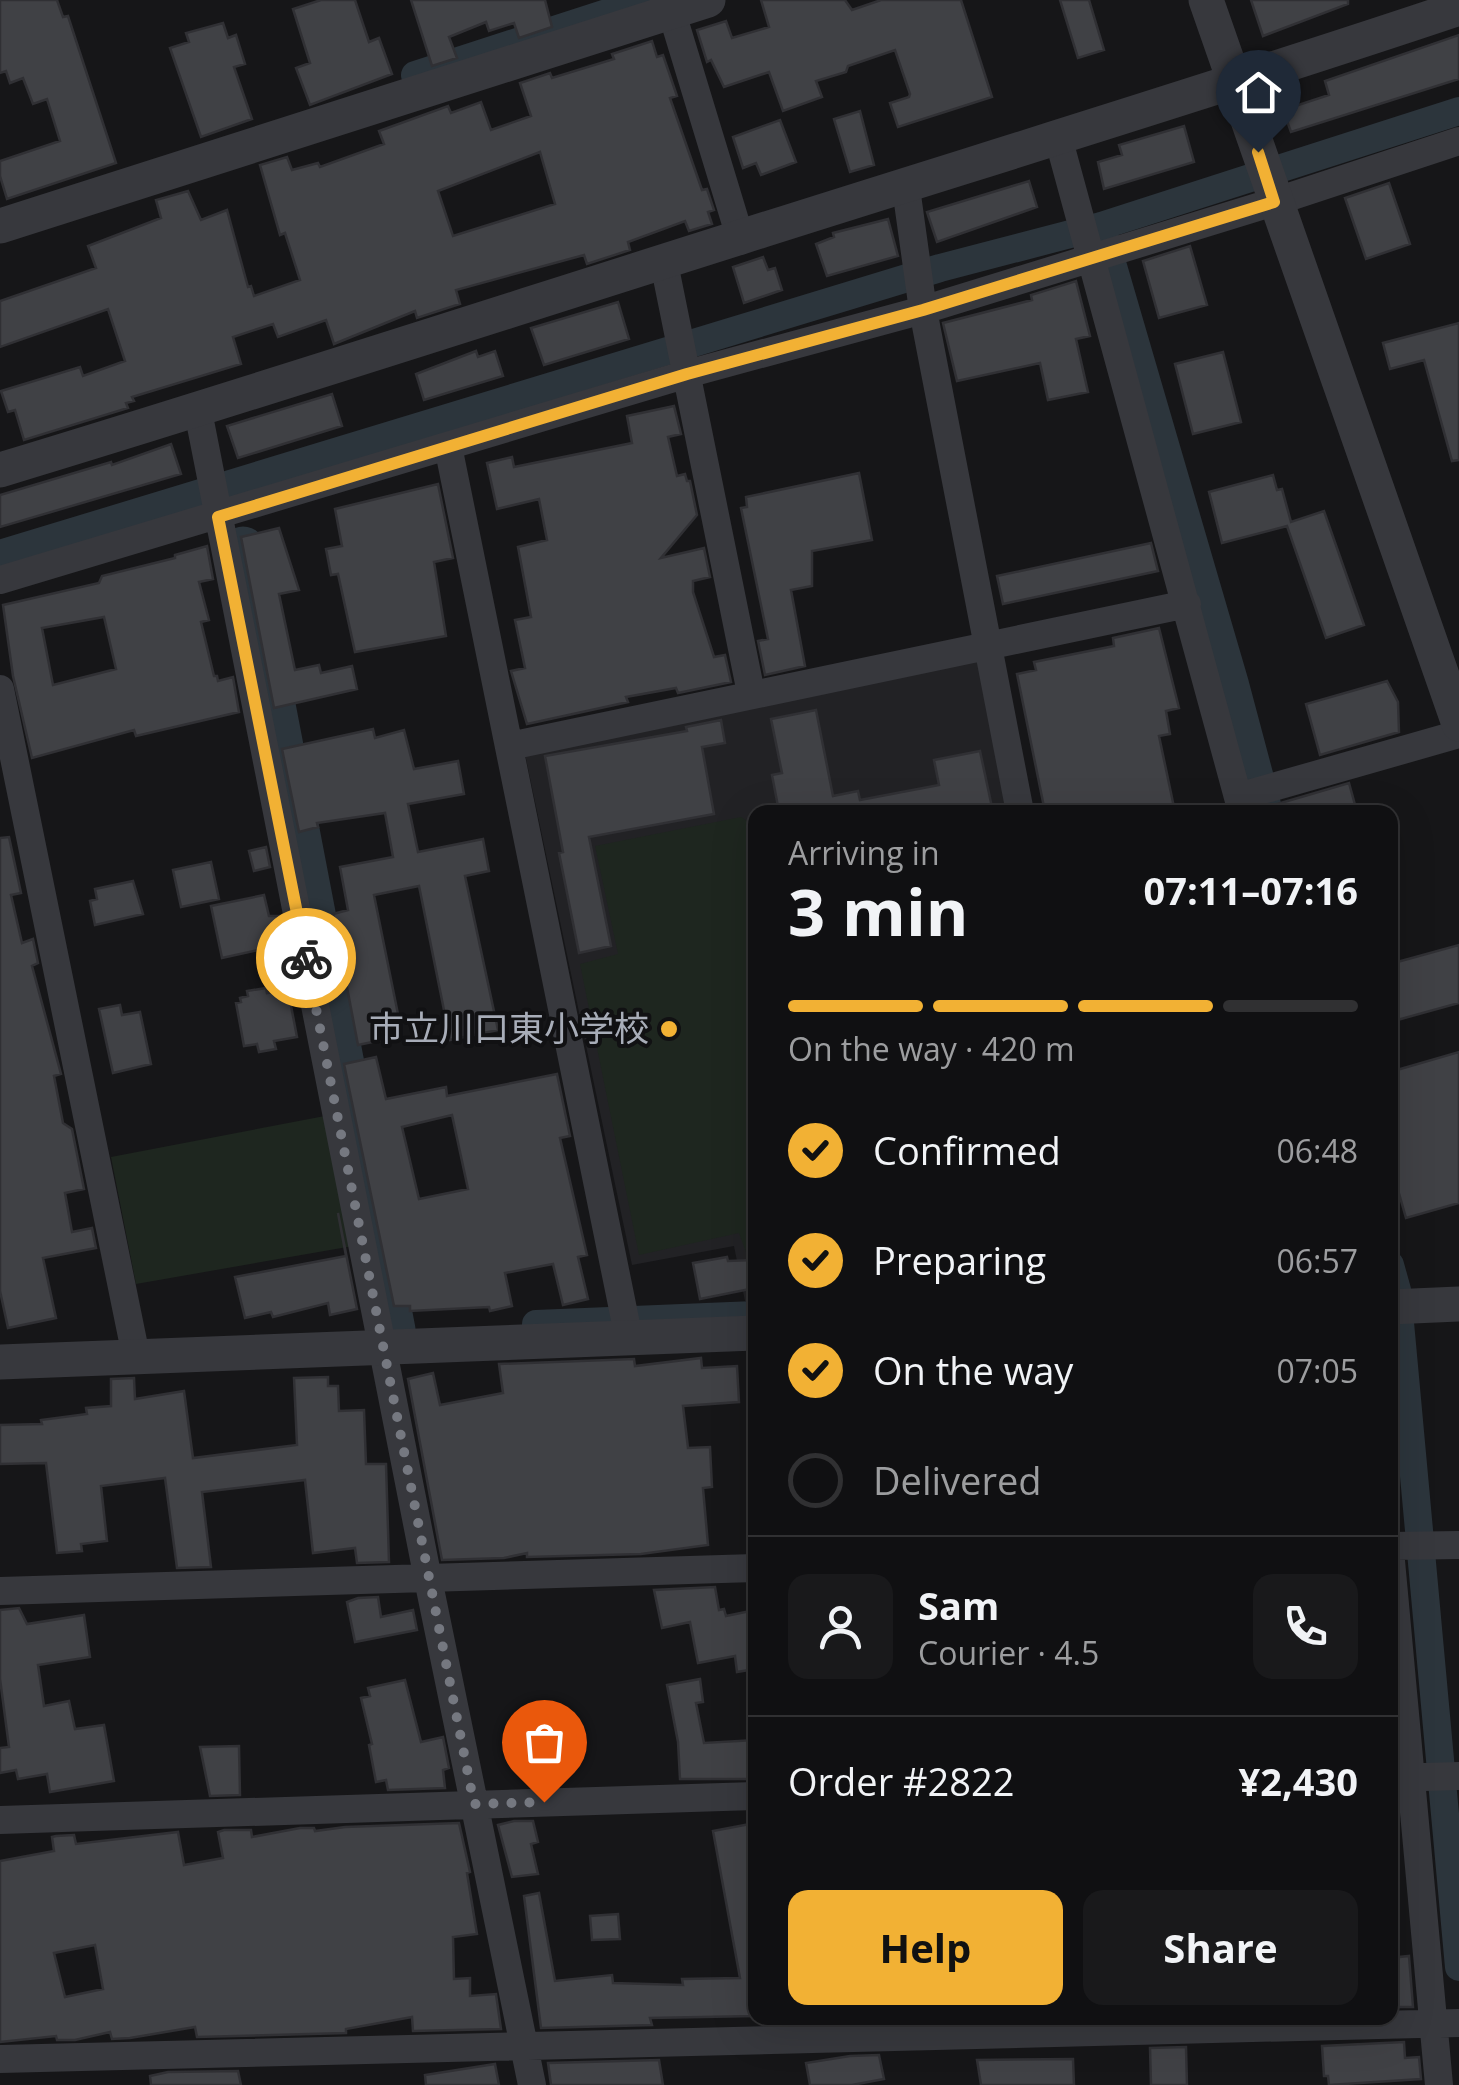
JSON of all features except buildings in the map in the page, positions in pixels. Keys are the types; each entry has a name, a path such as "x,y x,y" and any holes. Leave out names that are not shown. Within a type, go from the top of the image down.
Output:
{"street":[{"path":"0,226 670,6 708,0"},
{"path":"1206,0 1459,724"},
{"path":"670,6 740,237"},
{"path":"2,462 198,411 1234,84 1459,8"},
{"path":"1058,137 1076,204 1099,253 1240,805 1459,734"},
{"path":"0,580 687,374 923,310 1459,141"},
{"path":"906,188 923,310 1019,805"},
{"path":"664,263 750,694"},
{"path":"198,411 428,1580 532,2085"},
{"path":"448,446 629,1339"},
{"path":"510,746 1186,604"},
{"path":"0,689 136,1356"},
{"path":"1398,1306 1459,1304"},
{"path":"0,1362 748,1333"},
{"path":"1398,1547 1459,1544"},
{"path":"0,1592 748,1568"},
{"path":"1398,1624 1408,1777 1446,2023 1439,2085"},
{"path":"1408,1777 1455,1776"},
{"path":"0,1820 748,1796"},
{"path":"1398,2024 1446,2023"},
{"path":"0,2059 1372,2025"}],"shaded area":[{"name":"市立川口東小学校","path":"976,661 986,672 1010,805 748,805 748,1301 734,1246 632,1265 525,754"},
{"path":"741,817 748,822 748,1252 739,1233 639,1255 580,964 618,954 595,846"},
{"path":"330,1115 353,1246 136,1284 111,1157"}],"waterway":[{"path":"415,75 647,0"},
{"path":"0,554 940,268 1101,226 1459,111"},
{"path":"1103,232 1267,805"},
{"path":"243,549 393,1330"},
{"path":"1398,1301 1459,1967"},
{"path":"536,1324 748,1315"}],"way so far":[{"path":"306,958 474,1804 544,1802"}],"place":[{"name":"市立川口東小学校","path":"669,1029"}],"route":[{"path":"306,958 218,517 687,374 923,310 1274,202 1258,152"}]}
